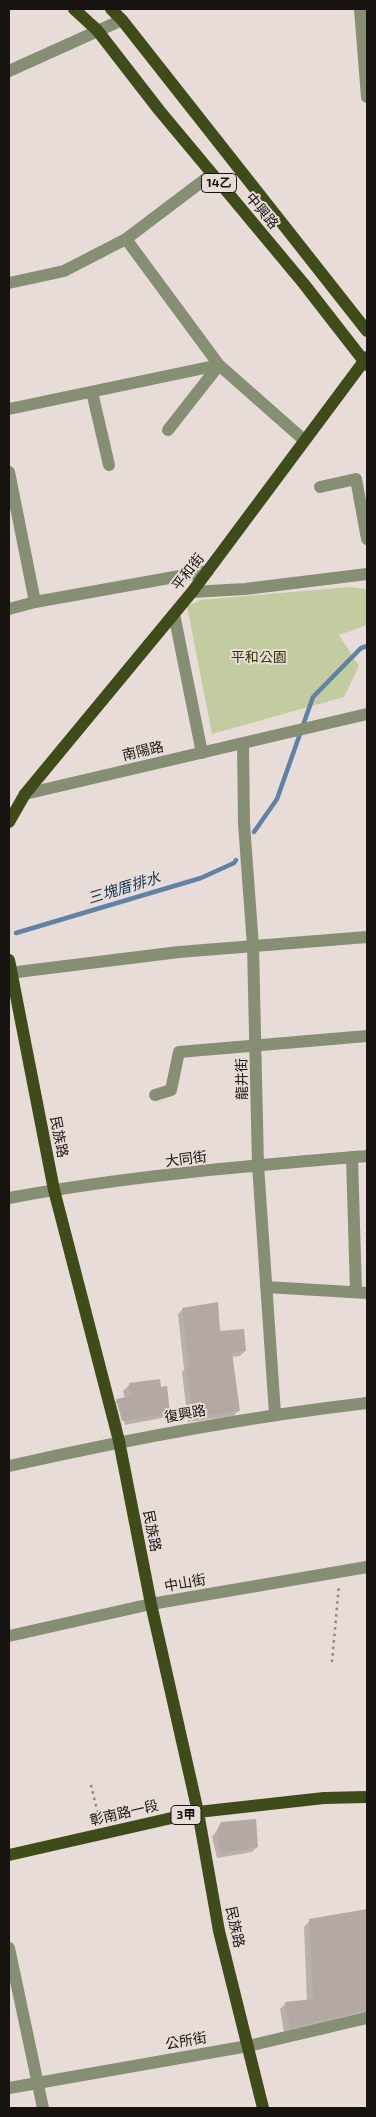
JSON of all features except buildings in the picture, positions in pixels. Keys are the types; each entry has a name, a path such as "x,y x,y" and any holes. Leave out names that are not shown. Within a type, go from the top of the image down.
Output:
{"main road":[{"name":"中興路","path":"74,9 97,30 158,110 366,361"},
{"name":"中興路","path":"111,9 122,20 367,332"},
{"name":"平和街","path":"9,822 25,794 192,592 304,440 366,361"},
{"name":"南陽路","path":"9,799 25,794"},
{"name":"民族路","path":"10,968 54,1190 119,1441 151,1604 198,1812 219,1931 263,2108"},
{"name":"彰南路一段","path":"9,1855 198,1812 324,1798 367,1797"}],"street":[{"path":"360,9 367,97"},
{"path":"9,71 122,20"},
{"path":"9,283 64,271 126,239 212,174"},
{"path":"126,239 220,365 304,440"},
{"path":"9,409 220,365"},
{"path":"168,430 220,365"},
{"path":"92,392 110,465"},
{"path":"9,472 35,602"},
{"path":"320,487 356,479 367,539"},
{"path":"9,609 35,602 208,571"},
{"path":"192,592 245,589 367,574"},
{"path":"174,614 202,753"},
{"name":"南陽路","path":"25,794 367,714"},
{"name":"龍井街","path":"243,743 244,824 253,946 258,1165 275,1414"},
{"path":"10,968 367,937"},
{"path":"155,1094 171,1090 179,1052 367,1036"},
{"name":"大同街","path":"9,1198 54,1190 258,1165 367,1156"},
{"path":"266,1286 362,1292 352,1157"},
{"name":"復興路","path":"9,1466 119,1441 275,1414 367,1403"},
{"name":"中山街","path":"9,1636 151,1604 367,1567"},
{"path":"9,1948 43,2108"},
{"name":"公所街","path":"9,2088 38,2081 248,2046 367,2018"}],"path":[{"path":"332,1662 340,1571"},
{"path":"91,1785 103,1834"}],"green space":[{"name":"平和公園","path":"349,587 367,589 367,625 339,635 359,666 344,697 212,734 187,606 201,600"}],"waterway":[{"name":"三塊厝排水","path":"254,832 277,799 313,697 361,648 367,646"},
{"name":"三塊厝排水","path":"16,933 201,878 234,863 236,860"}]}
